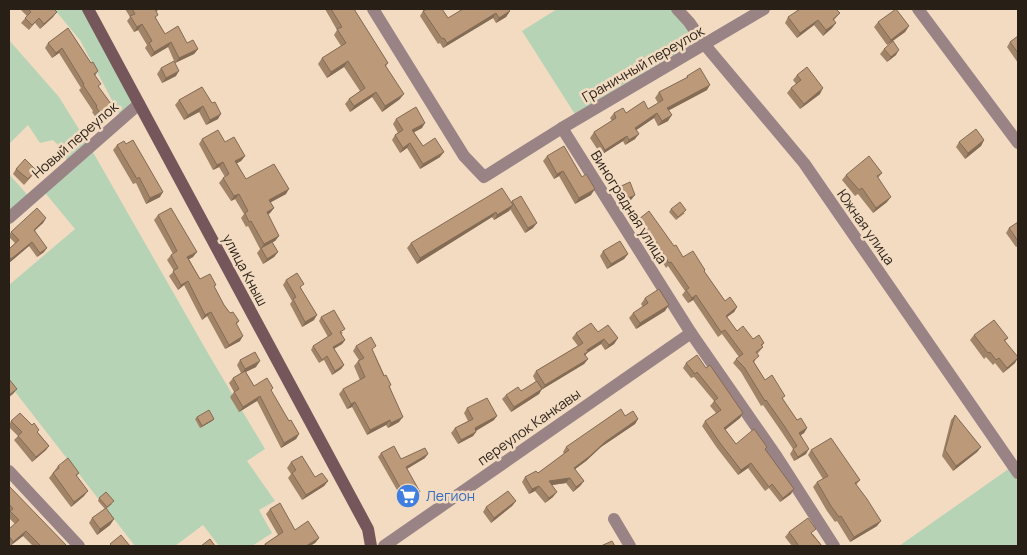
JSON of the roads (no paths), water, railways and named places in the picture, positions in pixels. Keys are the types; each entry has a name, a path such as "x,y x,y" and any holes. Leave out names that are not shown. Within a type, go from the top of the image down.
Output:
{"street":[{"name":"улица Кныш","path":"88,9 368,530 371,546"},
{"path":"373,9 464,156 484,177 562,128"},
{"name":"Южная улица","path":"677,9 804,163 1018,473"},
{"name":"Граничный переулок","path":"562,128 764,9"},
{"path":"918,9 1018,143"},
{"name":"Новый переулок","path":"9,218 139,104"},
{"name":"Виноградная улица","path":"562,128 691,333 777,457 834,546"},
{"name":"переулок Канкавы","path":"384,546 691,333"},
{"path":"9,471 79,546"},
{"path":"614,520 630,546"}],"place":[{"name":"Легион","path":"408,496"}]}
